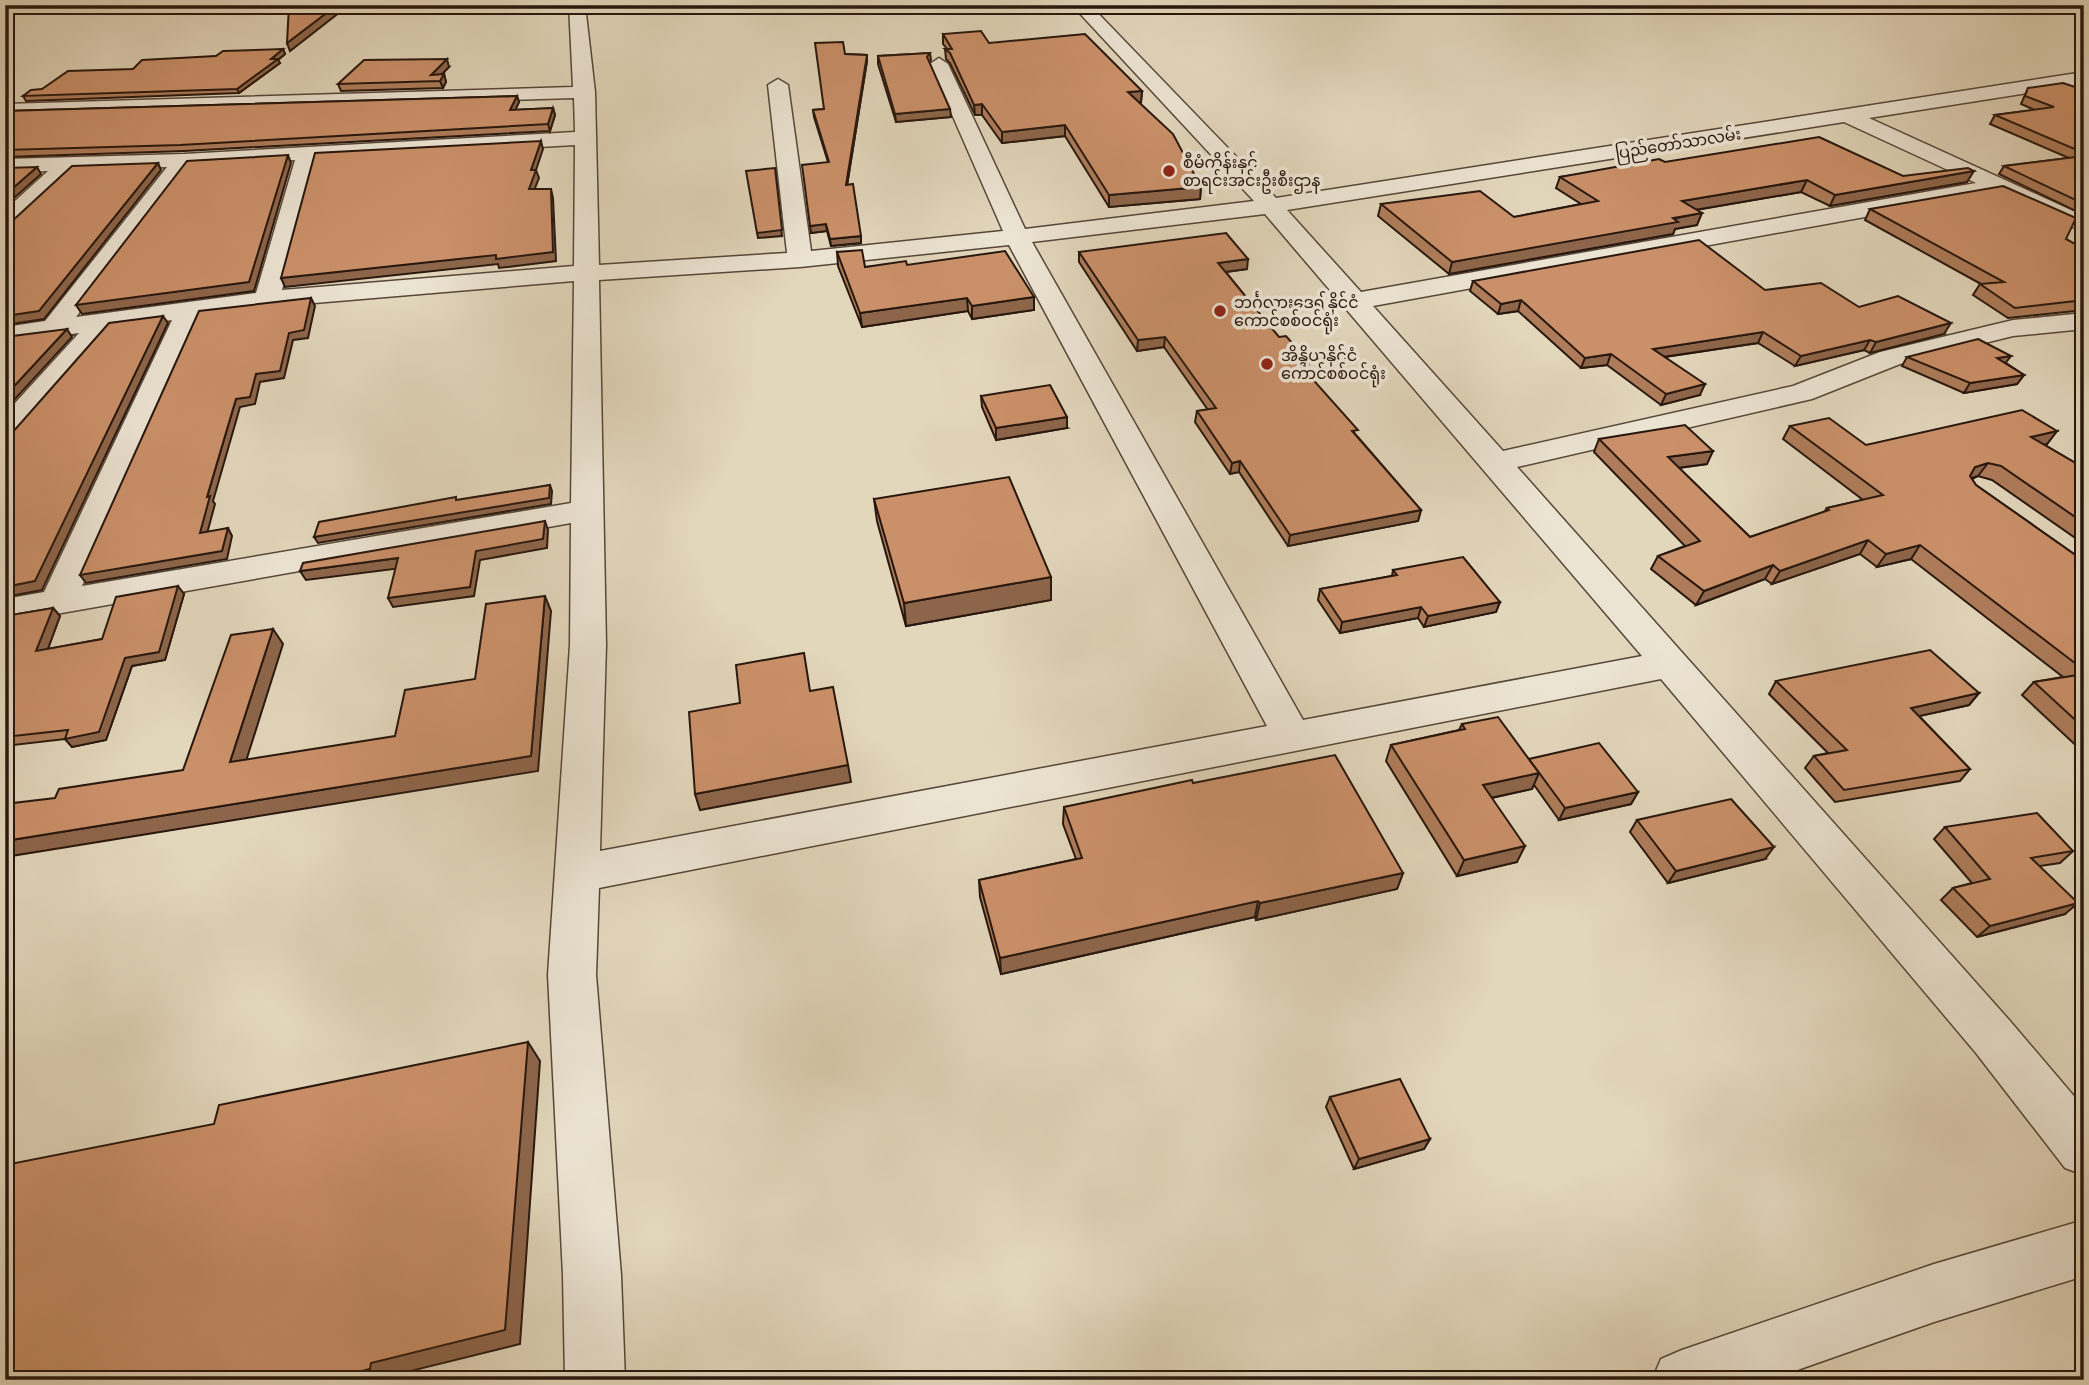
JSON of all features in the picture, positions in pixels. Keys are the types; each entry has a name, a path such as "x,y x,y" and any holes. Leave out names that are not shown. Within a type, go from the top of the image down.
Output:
{"street":[{"path":"577,5 585,92 589,510 588,645 572,975 592,1275 596,1380"},
{"path":"1080,5 1271,206 1355,301 1993,1037 2084,1149"},
{"path":"939,64 1017,237 1293,737"},
{"name":"ပြည်တော်သာလမ်း","path":"5,335 267,299 585,273 800,260 1271,206 2084,78"},
{"path":"778,85 800,260"},
{"path":"5,110 585,92"},
{"path":"1848,116 2084,225"},
{"path":"9,168 586,138"},
{"path":"267,299 308,153"},
{"path":"54,328 184,160"},
{"path":"5,223 69,164"},
{"path":"1355,301 1999,186"},
{"path":"58,601 190,310"},
{"path":"1496,462 1802,393 1890,358 2013,328 2084,321"},
{"path":"5,433 103,322"},
{"path":"5,611 589,510"},
{"path":"577,874 1671,664"},
{"path":"1682,1380 1934,1293 2084,1248"}],"building":[{"path":"289,5 337,5 287,43"},
{"path":"981,31 989,43 1085,34 1142,91 1128,92 1173,134 1201,187 1109,195 1065,125 1002,132 982,104 974,105 950,53 945,49 952,49 943,34"},
{"path":"843,42 845,54 867,55 846,185 853,184 861,236 830,239 826,224 810,226 802,165 829,162 813,110 824,109 815,43"},
{"path":"283,49 271,59 278,59 237,89 23,96 31,90 42,89 68,71 133,69 142,60 216,56 223,51"},
{"path":"930,53 927,57 950,109 895,114 878,56"},
{"path":"447,59 431,75 444,74 440,81 338,84 364,60"},
{"path":"2063,83 2084,90 2084,153 1995,115 2054,107 2025,96 2028,88"},
{"path":"517,96 510,110 553,108 548,124 180,145 5,150 5,111"},
{"path":"1819,137 1903,176 1968,168 1974,171 1835,195 1807,180 1682,201 1702,213 1673,218 1678,222 1452,262 1381,204 1480,191 1514,217 1598,201 1560,177 1659,159 1665,162"},
{"path":"541,141 531,170 536,170 529,189 551,189 553,252 496,259 496,255 281,278 315,153"},
{"path":"288,155 249,282 76,305 187,161"},
{"path":"2084,156 2084,204 2004,166"},
{"path":"158,163 39,311 5,316 5,224 10,223 72,166"},
{"path":"37,167 5,195 5,168"},
{"path":"775,168 782,230 757,233 746,171"},
{"path":"2003,186 2076,218 2066,239 2084,249 2084,300 2015,308 1980,284 2004,282 1870,209"},
{"path":"1226,233 1248,259 1218,263 1279,337 1286,336 1309,362 1299,364 1358,430 1352,431 1421,510 1290,535 1240,461 1232,463 1197,411 1216,408 1165,337 1138,340 1079,252"},
{"path":"1699,240 1765,290 1821,283 1859,307 1898,296 1951,323 1876,342 1870,340 1801,356 1763,332 1653,349 1705,384 1666,394 1611,354 1585,358 1521,300 1501,304 1473,281"},
{"path":"862,250 865,267 906,261 907,265 1005,251 1034,297 972,306 967,298 860,313 837,252"},
{"path":"311,298 304,330 289,333 280,371 256,374 250,397 236,399 207,497 210,496 200,533 228,528 222,551 80,575 199,311"},
{"path":"163,316 35,581 5,587 5,434 12,433 109,323"},
{"path":"67,329 5,396 5,337"},
{"path":"1978,339 2011,356 1997,358 2024,375 1970,383 1907,357"},
{"path":"1050,385 1067,417 996,428 981,396"},
{"path":"2022,410 2057,431 2031,437 2084,468 2084,523 2001,466 1988,463 1975,467 1970,476 1976,485 2084,561 2084,670 1920,545 1886,554 1868,540 1780,571 1773,565 1704,591 1658,556 1700,541 1599,439 1685,425 1713,451 1668,457 1750,537 1829,510 1827,508 1883,495 1790,426 1829,418 1866,445"},
{"path":"1009,477 1051,577 904,603 874,499"},
{"path":"550,485 549,498 314,537 319,522 456,497 456,500"},
{"path":"545,521 543,539 476,551 470,587 388,598 398,558 300,571 303,563"},
{"path":"1463,557 1500,602 1428,616 1421,607 1342,622 1320,589 1397,575 1393,570"},
{"path":"178,586 159,652 125,658 99,732 65,739 68,730 5,737 5,616 53,608 36,651 102,639 116,597"},
{"path":"545,596 531,756 5,841 5,804 55,798 59,789 183,770 231,635 273,629 230,762 395,736 405,690 475,679 486,604"},
{"path":"1930,650 1979,693 1911,708 1970,769 1844,790 1814,756 1847,750 1776,681"},
{"path":"804,653 810,691 833,687 848,765 695,794 689,712 740,703 736,665"},
{"path":"2084,674 2084,728 2034,682"},
{"path":"1498,717 1539,773 1483,785 1525,846 1464,860 1391,745 1465,729 1462,724"},
{"path":"1599,743 1638,792 1565,808 1529,759"},
{"path":"1335,755 1403,873 1260,903 1258,901 1000,958 979,880 1082,858 1064,807 1192,780 1193,783"},
{"path":"1731,799 1774,847 1676,871 1637,820"},
{"path":"2037,813 2073,851 2031,858 2078,903 1990,926 1953,888 1990,879 1945,827"},
{"path":"528,1042 505,1330 371,1363 370,1369 324,1380 5,1380 5,1165 214,1124 219,1105"},
{"path":"1400,1079 1430,1139 1359,1159 1330,1097"}],"place":[{"name":"စီမံကိန်းနှင့် စာရင်းအင်းဦးစီးဌာန","path":"1169,171"},
{"name":"ဘင်္ဂလားဒေရှ့်နိုင်ငံ ကောင်စစ်ဝင်ရုံး","path":"1220,311"},
{"name":"အိန္ဒိယနိုင်ငံ ကောင်စစ်ဝင်ရုံး","path":"1267,364"}]}
